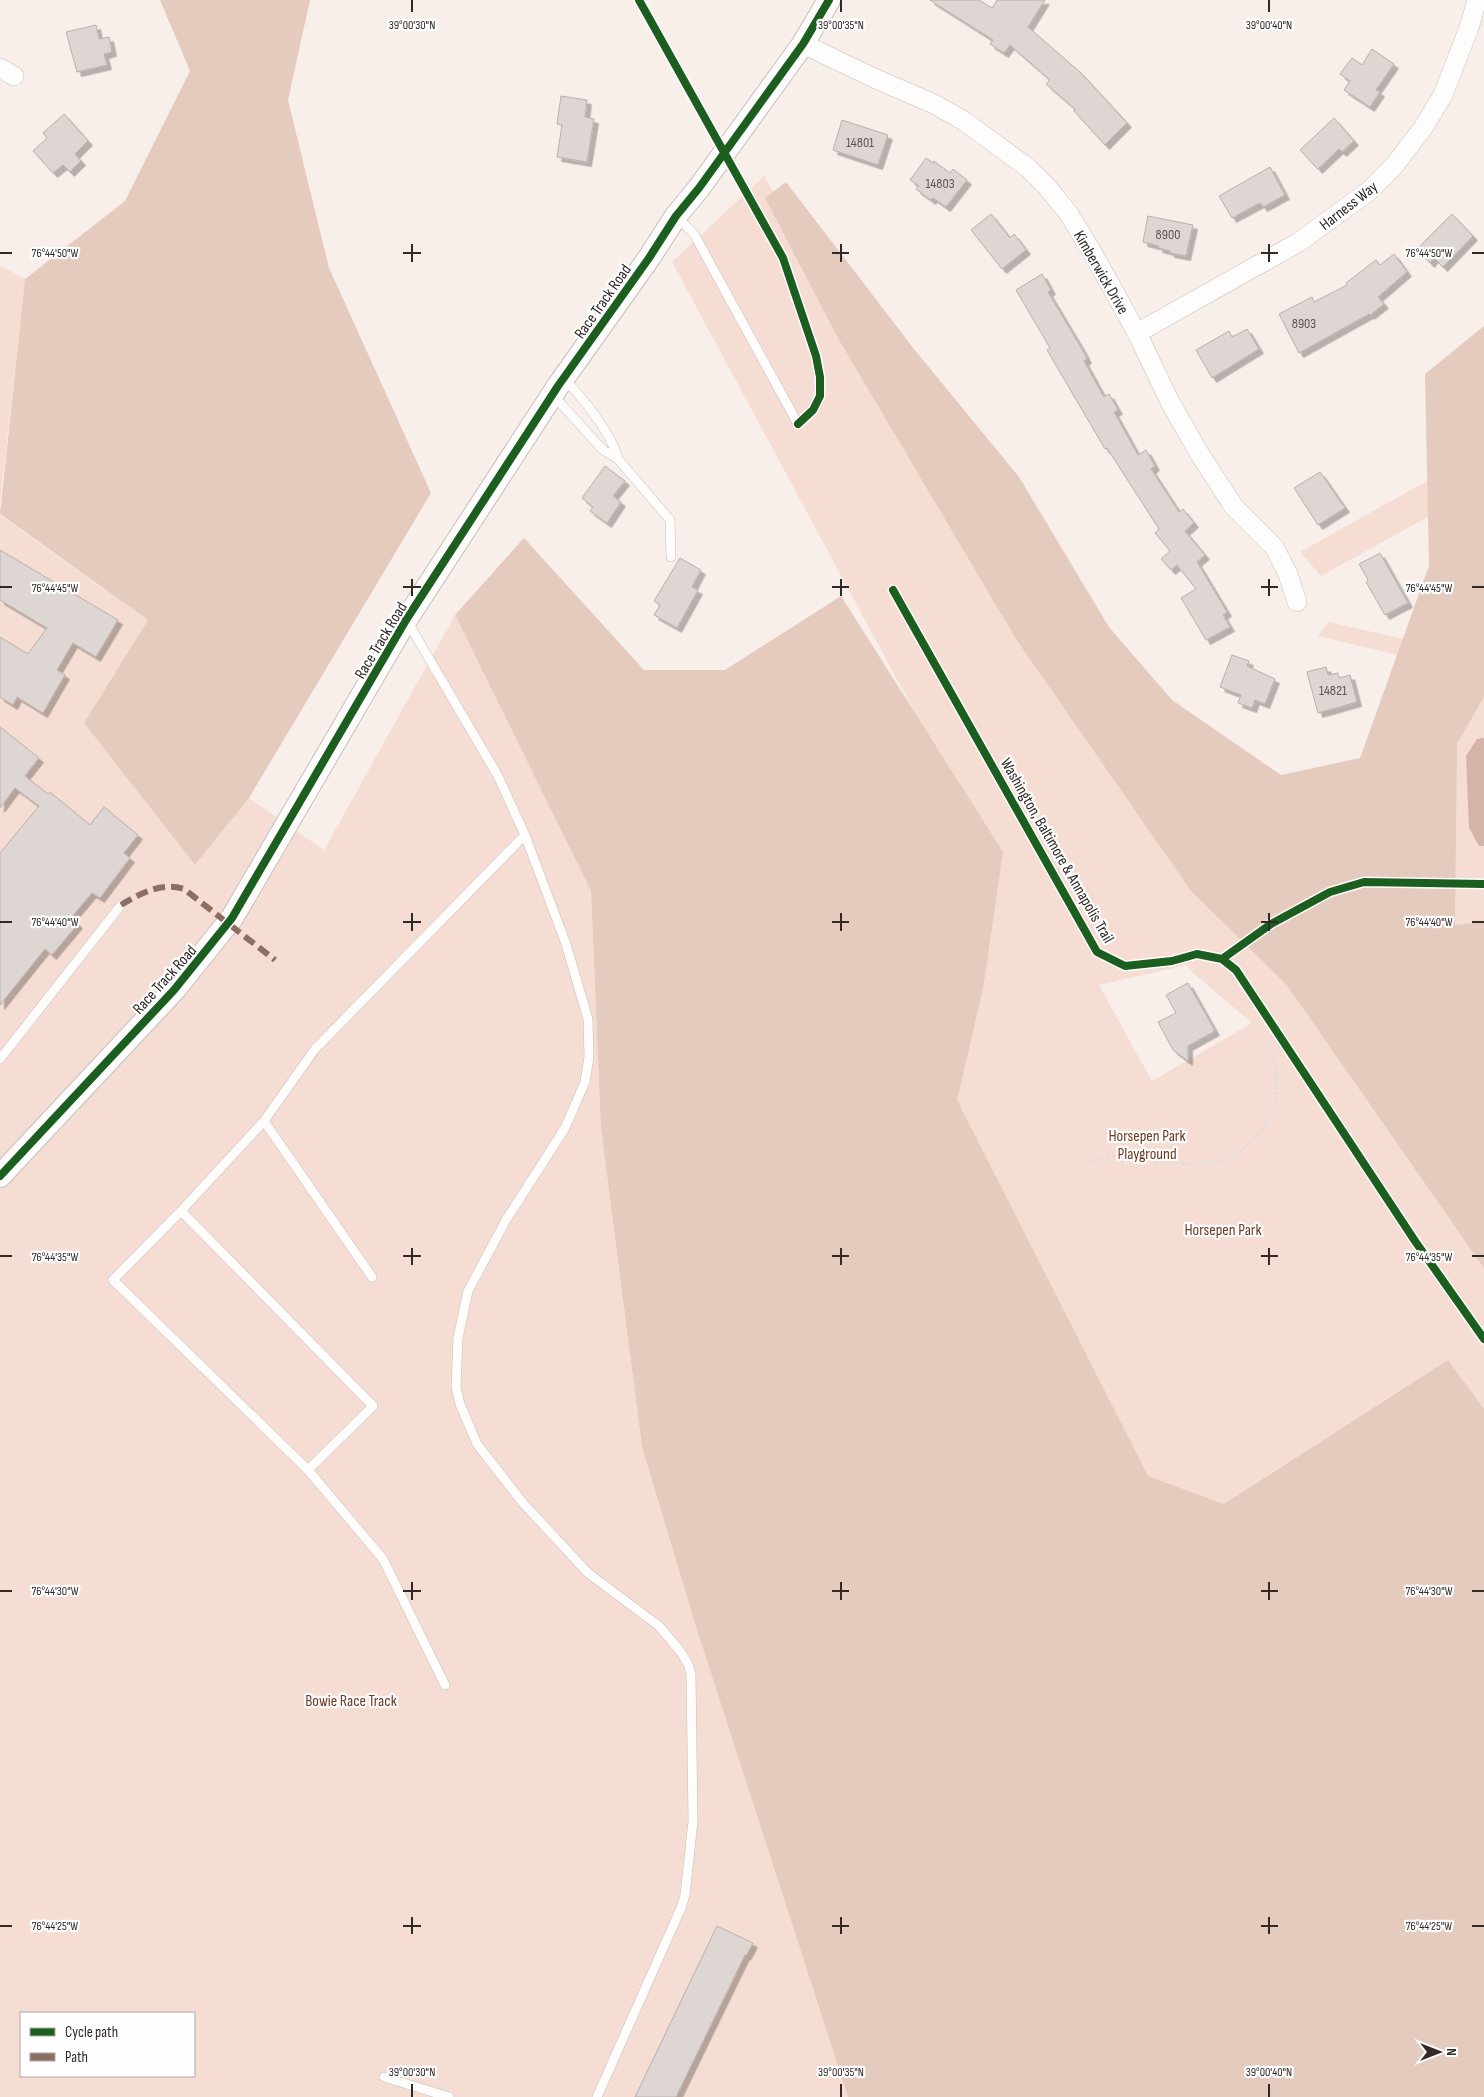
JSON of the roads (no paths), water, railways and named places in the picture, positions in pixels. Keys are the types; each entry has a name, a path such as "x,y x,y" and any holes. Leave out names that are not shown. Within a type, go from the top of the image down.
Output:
{"street":[{"name":"Race Track Road","path":"0,1176 174,990 232,918 406,620 433,582 558,387 649,258 676,216 699,188 803,44 829,0"},
{"name":"Harness Way","path":"1137,333 1299,242 1369,191 1394,166 1423,128 1443,95 1470,25 1477,0"},
{"name":"Kimberwick Drive","path":"803,44 934,104 964,121 1027,167 1048,188 1069,214 1137,333 1170,402 1234,507 1274,547 1288,574 1296,602"}],"lane":[{"path":"676,216 694,234 798,424"},
{"path":"558,387 604,450 618,459 670,520 671,557"},
{"path":"558,387 582,397 597,415 618,459"},
{"path":"406,620 498,776 525,835 566,944 588,1019 589,1057 585,1082 564,1128 506,1220 468,1291 458,1338 456,1387 467,1424 477,1444 504,1480 588,1573 659,1626 680,1651 688,1664 691,1674 693,1821 685,1895 681,1908 597,2097"},
{"path":"445,1685 383,1559 308,1470 113,1280 264,1122 315,1049 525,835"},
{"path":"0,1059 121,905"},
{"path":"264,1122 372,1277"},
{"path":"181,1211 372,1406 308,1470"},
{"path":"384,2078 449,2097"}],"park label":[{"name":"Horsepen Park Playground","path":"1147,1144"},
{"name":"Horsepen Park","path":"1223,1229"},
{"name":"Bowie Race Track","path":"351,1700"}]}
